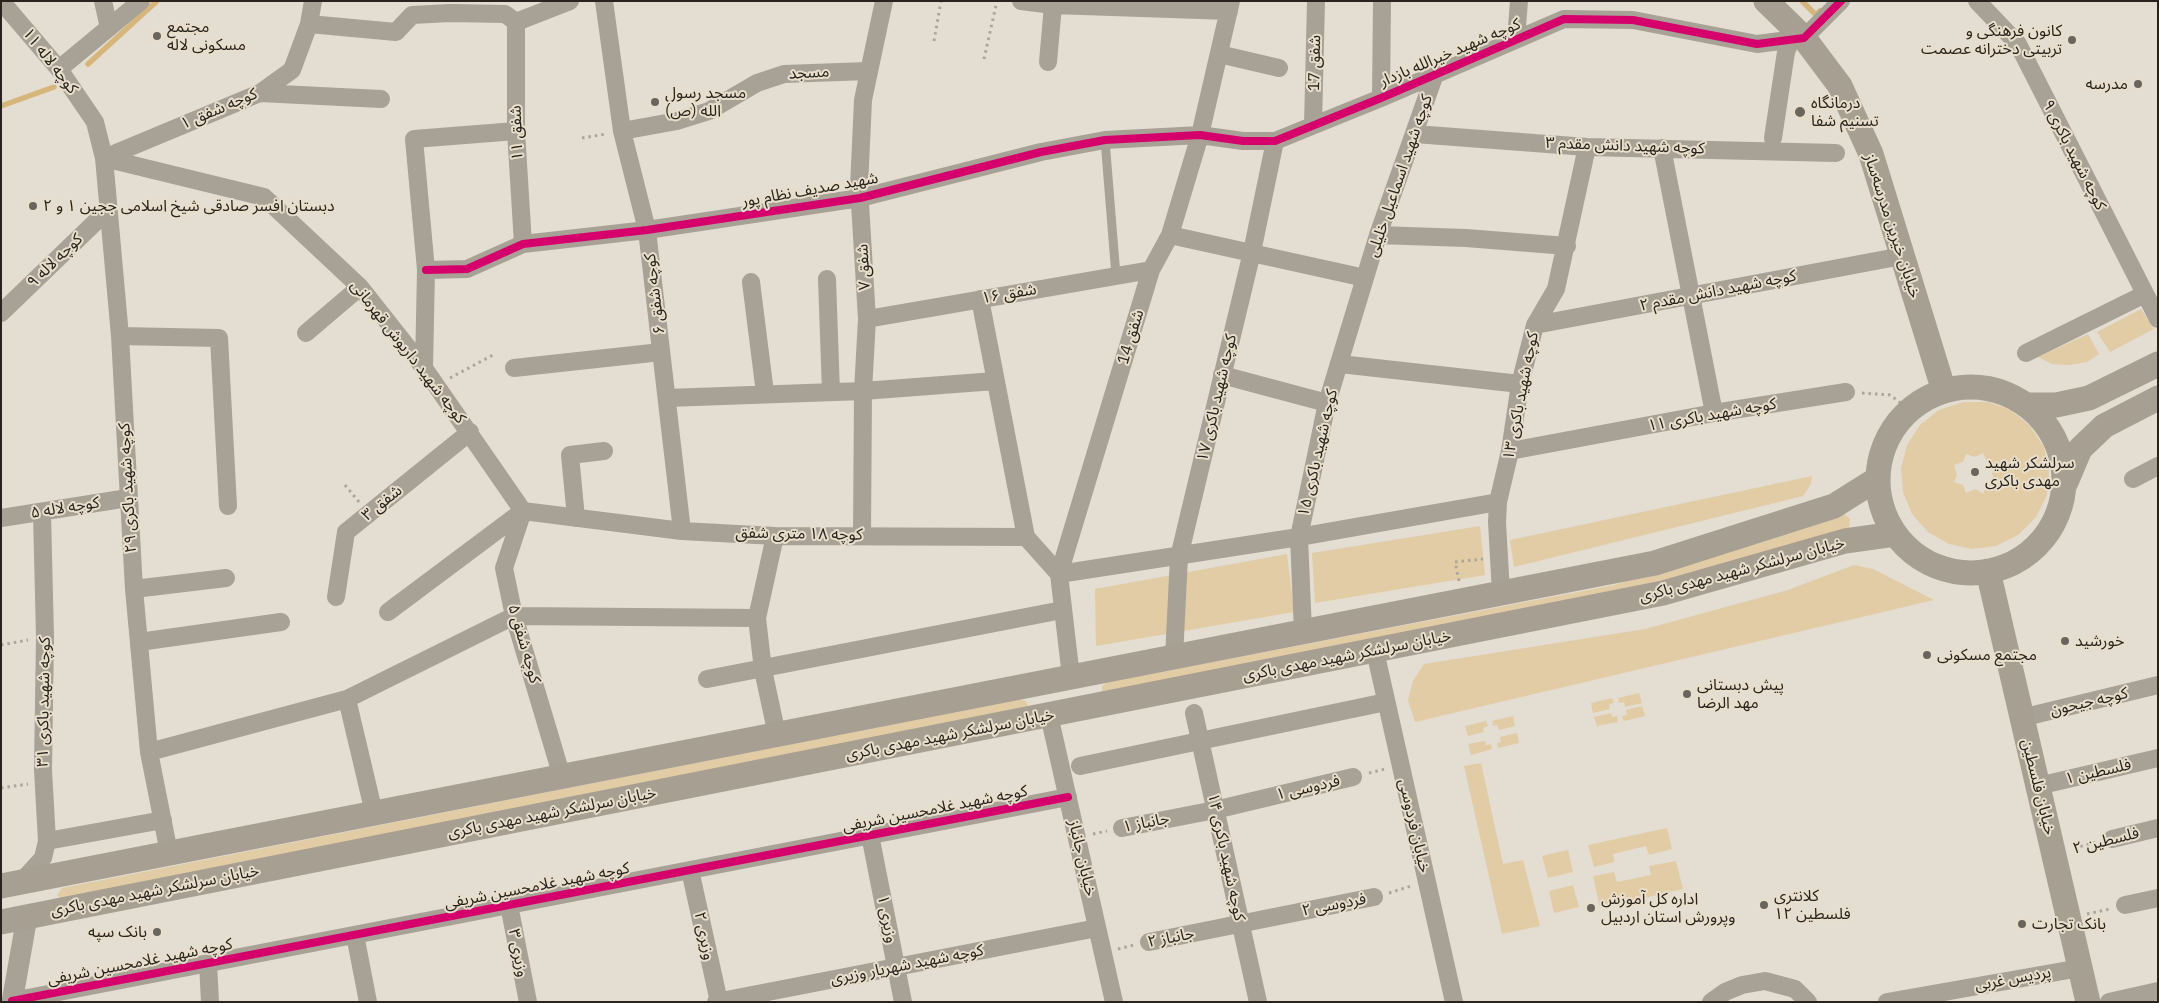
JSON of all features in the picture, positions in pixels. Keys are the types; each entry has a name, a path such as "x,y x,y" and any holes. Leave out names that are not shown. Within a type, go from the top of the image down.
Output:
{"main road":[{"name":"خیابان خیرین مدرسه‌ساز","path":"1766,1 1840,86 1867,145 1944,390"},
{"path":"2028,405 2056,405 2089,398 2158,364"},
{"path":"2066,482 2061,452 2048,426 2028,405 2002,391 1973,386 1944,390 1926,398 1910,410 1896,424 1886,441 1880,459 1878,479 1882,508 1895,534 1915,555 1941,569 1970,574 2000,570 2026,557 2047,536 2061,510 2066,482 2080,449 2104,426 2158,398"},
{"name":"خیابان سرلشکر شهید مهدی باکری","path":"11,884 1655,563 1834,506 1878,479"},
{"name":"خیابان سرلشکر شهید مهدی باکری","path":"2,924 27,917 1664,594 1845,540 1895,534"},
{"name":"خیابان فلسطین","path":"1988,571 2088,1002"},
{"path":"1049,715 1072,677"},
{"path":"11,884 27,917"},
{"path":"2,924 11,884"}],"street":[{"name":"کوچه لاله ۱۱","path":"1,1 59,69 95,122"},
{"path":"103,1 109,28"},
{"path":"59,69 141,1"},
{"name":"کوچه شفق ۱","path":"104,158 260,93 292,70 309,24 313,1"},
{"path":"309,24 396,32 412,14 450,13 505,14 516,22 570,1"},
{"name":"کوچه شفق ۶","path":"604,1 622,131 647,230 682,531"},
{"name":"شفق ۷","path":"862,535 863,391 867,319 859,187 863,109 868,71 884,1"},
{"path":"1021,1 1053,5 1230,6"},
{"name":"شفق 17","path":"1313,125 1316,1"},
{"path":"1381,98 1382,1"},
{"path":"1516,39 1519,1"},
{"path":"1773,138 1786,52 1841,1"},
{"name":"کوچه شهید باکری ۹","path":"1977,1 2018,44 2158,319"},
{"path":"1048,62 1053,5"},
{"name":"شفق 14","path":"1072,677 1062,610 1059,574 1151,270 1170,235 1200,135 1230,6"},
{"name":"کوچه شهید خیرالله بازدار","path":"1200,135 1243,141 1275,140 1381,98 1564,19 1633,20 1757,44 1798,39"},
{"name":"شفق ۱۱","path":"516,22 516,131 523,244"},
{"path":"1219,54 1280,68"},
{"name":"مسجد","path":"622,131 677,121 709,111 757,83 784,74 868,71"},
{"name":"کوچه شهید اسماعیل خلیلی","path":"1365,278 1378,235 1435,74"},
{"path":"260,93 381,99"},
{"name":"کوچه شهید باکری ۲۹","path":"95,122 104,158 120,336 134,589 149,752 170,854"},
{"path":"424,368 426,270 414,139 516,131"},
{"name":"کوچه شهید دانش مقدم ۳","path":"1415,134 1587,147 1836,153"},
{"name":"شهید صدیف نظام پور","path":"426,270 467,269 523,244 647,230 860,198 1041,152 1106,140 1200,135"},
{"name":"کوچه شهید باکری ۱۷","path":"1174,657 1180,557 1252,252 1275,140"},
{"name":"کوچه شهید باکری ۱۳","path":"1501,593 1498,558 1498,502 1510,451 1520,384 1535,325 1556,289 1567,246 1587,147"},
{"path":"1662,148 1714,413"},
{"name":"کوچه شهید داریوش قهرمانی","path":"104,158 264,197 360,287 424,368 524,511"},
{"name":"کوچه لاله ۹","path":"1,313 109,209"},
{"path":"1170,235 1365,278"},
{"path":"1378,235 1466,238 1567,246"},
{"name":"کوچه شهید دانش مقدم ۲","path":"1535,325 1902,256"},
{"name":"شفق ۱۶","path":"867,319 1151,270"},
{"name":"کوچه شهید باکری ۱۵","path":"1303,632 1299,537 1327,403 1365,278"},
{"path":"828,279 831,392"},
{"path":"751,282 765,393"},
{"path":"306,333 360,287"},
{"path":"2026,353 2145,294"},
{"path":"980,299 1026,537 1059,574 1180,557 1498,502"},
{"path":"120,336 219,338 228,506"},
{"path":"514,368 661,352"},
{"path":"1340,364 1520,384"},
{"path":"1222,375 1327,403"},
{"path":"666,398 863,391 995,381"},
{"name":"کوچه شهید باکری ۱۱","path":"1510,451 1714,413 1846,392"},
{"name":"شفق ۳","path":"336,597 346,532 470,432"},
{"path":"576,518 570,455 604,451"},
{"path":"2133,479 2158,466"},
{"name":"کوچه لاله ۵","path":"1,518 128,498"},
{"path":"388,612 524,511"},
{"name":"کوچه ۱۸ متری شفق","path":"524,511 682,531 775,536 1026,537"},
{"name":"کوچه شفق ۵","path":"524,511 504,568 514,616 562,777"},
{"name":"کوچه شهید باکری ۳۱","path":"11,884 43,858 47,841 44,782 45,637 42,513"},
{"path":"775,536 757,618 763,670 777,735"},
{"path":"134,589 226,578"},
{"path":"707,680 1062,610"},
{"path":"149,752 347,699 514,616 757,618"},
{"path":"139,642 281,622"},
{"name":"خیابان فردوسی","path":"1375,650 1454,1002"},
{"name":"کوچه جیحون","path":"2021,718 2158,685"},
{"path":"347,699 374,813"},
{"path":"1080,766 1386,702"},
{"name":"کوچه شهید باکری ۱۴","path":"1194,713 1258,1002"},
{"name":"خیابان جانباز","path":"1049,715 1114,1002"},
{"name":"فلسطین ۱","path":"2038,786 2158,758"},
{"name":"فردوسی ۱","path":"1216,810 1353,777"},
{"name":"کوچه شهید غلامحسین شریفی","path":"12,1001 1068,797"},
{"name":"جانباز ۱","path":"1122,828 1216,810"},
{"path":"47,841 163,820"},
{"name":"فلسطین ۲","path":"2112,839 2158,828"},
{"name":"وزیری ۱","path":"870,835 902,1002"},
{"name":"وزیری ۲","path":"690,870 718,1002"},
{"name":"فردوسی ۲","path":"1240,924 1374,897"},
{"path":"2125,905 2158,898"},
{"name":"وزیری ۳","path":"509,905 528,1002"},
{"path":"12,1001 27,917"},
{"name":"جانباز ۲","path":"1149,942 1240,924"},
{"name":"کوچه شهید شهریار وزیری","path":"718,1002 1097,928"},
{"path":"355,935 368,1002"},
{"path":"208,963 210,1002"},
{"name":"پردیس غربی","path":"1887,1002 2080,968"},
{"path":"1711,1002 1725,992 1742,985 1765,981 1795,989 1808,1002"},
{"path":"2109,1002 2158,991"}],"lane":[{"path":"1106,140 1116,276"}],"path":[{"path":"934,41 942,1"},
{"path":"984,59 997,1"},
{"path":"582,138 622,131"},
{"path":"436,385 493,355"},
{"path":"1846,392 1890,396 1910,410"},
{"path":"1455,562 1498,558"},
{"path":"1,645 45,637"},
{"path":"1,788 44,782"},
{"path":"2069,920 2125,905"}],"shaded area":[{"path":"2141,309 2154,329 2110,352 2097,332"},
{"path":"2088,334 2099,354 2087,362 2069,365 2052,364 2038,357"},
{"path":"1963,402 1988,402 2011,410 2030,426 2044,447 2049,471 2047,495 2036,517 2018,535 1996,546 1972,549 1949,544 1928,532 1912,514 1903,492 1901,468 1907,445 1920,425 1939,410","holes":["1983,453 1987,462 1995,465 1992,474 1996,482 1987,485 1983,494 1976,489 1966,493 1963,485 1954,482 1957,475 1954,465 1963,462 1966,454 1975,457"]},
{"path":"1812,476 1811,484 1803,496 1514,567 1510,540"},
{"path":"1844,514 1850,519 1849,528 1669,581 1102,692 1102,686 1108,682 1614,585"},
{"path":"1480,526 1485,575 1315,603 1312,553"},
{"path":"1287,554 1294,612 1096,646 1095,589"},
{"path":"1854,565 1873,569 1934,600 1415,722 1408,700 1413,681 1424,664 1645,629 1788,590"},
{"path":"1639,693 1642,703 1625,707 1624,702 1619,703 1618,698"},
{"path":"1612,698 1614,703 1609,704 1610,709 1593,713 1591,703"},
{"path":"1018,699 1026,701 1029,709 61,899 57,895 62,888"},
{"path":"1642,706 1645,716 1624,721 1622,716 1627,715 1626,710"},
{"path":"1611,713 1612,717 1617,716 1618,722 1597,726 1594,717"},
{"path":"1513,716 1515,726 1499,730 1497,725 1493,726 1492,721"},
{"path":"1486,721 1488,726 1483,728 1484,732 1468,736 1465,726"},
{"path":"1517,733 1519,743 1498,748 1497,743 1501,742 1500,737"},
{"path":"1485,741 1486,745 1491,744 1492,749 1471,755 1468,744"},
{"path":"1481,763 1503,864 1523,860 1540,926 1502,934 1464,766"},
{"path":"1667,828 1672,849 1649,855 1646,846 1613,854 1614,862 1594,867 1588,845"},
{"path":"1568,850 1573,872 1548,878 1542,856"},
{"path":"1676,861 1683,889 1600,908 1593,876 1614,872 1617,882 1651,875 1649,866"},
{"path":"1573,885 1579,907 1554,913 1549,891"}],"waterway":[{"path":"88,64 157,1"},
{"path":"1802,1 1816,15 1820,11"},
{"path":"1,106 54,87"}],"cycle path":[{"path":"426,270 467,269 523,244 647,230 860,198 1041,152 1105,140 1200,135 1243,141 1275,141 1381,98 1564,19 1633,20 1757,44 1804,38 1841,1"},
{"path":"12,1001 1068,797"}],"place":[{"name":"مجتمع مسکونی لاله","path":"157,36"},
{"name":"کانون فرهنگی و تربیتی دخترانه عصمت","path":"2072,40"},
{"name":"مدرسه","path":"2138,84"},
{"name":"مسجد رسول الله (ص)","path":"655,102"},
{"name":"درمانگاه تسنیم شفا","path":"1800,112"},
{"name":"دبستان افسر صادقی شیخ اسلامی ججین ۱ و ۲","path":"33,206"},
{"name":"سرلشکر شهید مهدی باکری","path":"1975,472"},
{"name":"خورشید","path":"2065,641"},
{"name":"مجتمع مسکونی","path":"1927,655"},
{"name":"پیش دبستانی مهد الرضا","path":"1687,694"},
{"name":"کلانتری ۱۲ فلسطین","path":"1764,905"},
{"name":"اداره کل آموزش وپرورش استان اردبیل","path":"1591,908"},
{"name":"بانک تجارت","path":"2022,924"},
{"name":"بانک سپه","path":"157,932"}]}
